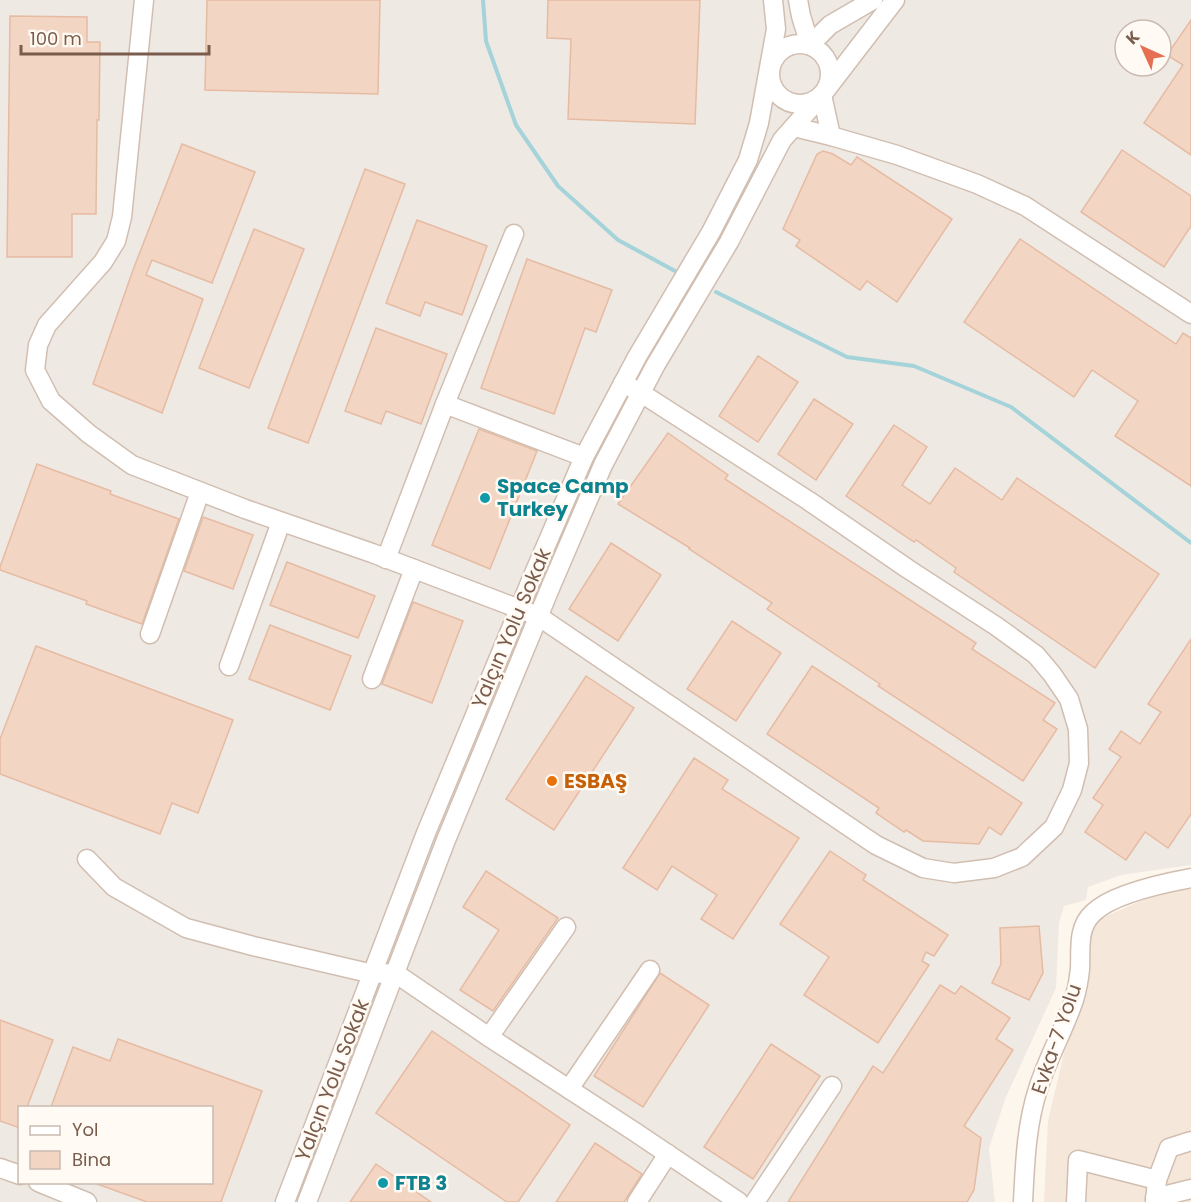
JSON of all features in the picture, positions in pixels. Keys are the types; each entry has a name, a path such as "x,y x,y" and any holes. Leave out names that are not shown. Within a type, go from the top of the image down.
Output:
{"street":[{"path":"144,0 122,217 116,241 104,262 48,325 38,345 35,370 51,401 89,434 132,465 538,616 876,845 923,868 954,873 994,868 1022,857 1054,827 1072,790 1079,763 1078,729 1069,699 1053,674 1036,655 996,626 809,501 623,383"},
{"name":"Yalçın Yolu Sokak","path":"285,1202 426,833 584,456 642,348 711,232 748,160 759,123 776,29 773,0"},
{"path":"798,0 810,45"},
{"path":"810,45 830,25 873,0"},
{"name":"Yalçın Yolu Sokak","path":"307,1202 446,840 603,465 655,366 729,242 782,140 822,95 896,0"},
{"path":"790,44 810,45 826,57 830,66 828,87 814,101 794,104 777,94 771,86 770,66 781,49 790,44"},
{"path":"822,95 831,136"},
{"path":"794,127 897,155 976,183 1025,206 1191,314"},
{"path":"386,559 445,404 514,234"},
{"path":"445,404 584,456"},
{"path":"150,633 200,492"},
{"path":"229,666 281,522"},
{"path":"372,680 414,569"},
{"path":"87,859 114,887 186,928 373,974 395,973 739,1202"},
{"name":"Evka-7 Yolu","path":"1023,1202 1029,1123 1043,1073 1073,1001 1078,982 1081,935 1084,925 1091,914 1100,907 1125,894 1191,878"},
{"path":"489,1037 566,927"},
{"path":"568,1089 650,970"},
{"path":"755,1202 832,1086"},
{"path":"1156,1193 1169,1148 1191,1141"},
{"path":"636,1202 668,1154"},
{"path":"1076,1202 1078,1160 1156,1193 1191,1189"},
{"path":"0,1168 18,1174"},
{"path":"43,1184 87,1202"}],"shaded area":[{"path":"0,0 1191,0 1191,865 1121,875 1088,887 1086,900 1064,906 1059,923 1056,988 1006,1097 989,1148 995,1202 0,1202"},
{"path":"1191,879 1191,1202 1044,1202 1048,1121 1095,921"}],"building":[{"path":"207,0 380,0 378,94 205,90"},
{"path":"548,0 700,0 695,124 568,119 571,39 547,38"},
{"path":"10,16 87,17 87,42 100,42 96,214 72,214 72,257 7,257"},
{"path":"1191,20 1191,155 1144,123 1183,65 1173,59 1173,46"},
{"path":"182,144 255,172 212,283 152,260 146,275 203,299 162,413 93,384 133,270"},
{"path":"1122,150 1191,196 1191,226 1164,267 1081,212"},
{"path":"823,151 851,165 857,157 952,219 897,302 867,281 860,290 796,246 800,240 783,229 817,154"},
{"path":"365,169 405,184 308,443 268,428"},
{"path":"417,220 487,246 462,315 425,302 420,316 386,303"},
{"path":"254,229 304,249 249,388 199,368"},
{"path":"1020,239 1176,344 1183,333 1191,338 1191,486 1115,436 1138,401 1092,370 1074,397 964,322"},
{"path":"527,259 612,290 596,332 585,328 554,414 481,388"},
{"path":"376,328 447,354 421,424 386,411 381,424 345,411"},
{"path":"758,356 798,382 758,442 719,416"},
{"path":"814,399 853,424 816,480 778,454"},
{"path":"894,425 927,447 902,485 930,504 955,468 1002,500 1017,478 1159,574 1095,668 954,572 956,568 916,540 914,542 846,496"},
{"name":"Space Camp Turkey","path":"479,429 537,451 490,569 432,545"},
{"path":"668,433 728,475 725,479 976,643 972,649 1055,703 1043,720 1057,729 1023,781 878,686 880,684 767,609 772,603 690,548 618,504"},
{"path":"37,464 179,519 142,624 86,604 87,601 0,570"},
{"path":"203,517 253,535 233,589 184,571"},
{"path":"611,543 661,575 618,641 569,609"},
{"path":"287,562 375,596 358,638 270,605"},
{"path":"413,602 463,621 432,703 382,684"},
{"path":"732,621 781,653 736,721 687,689"},
{"path":"270,625 351,656 330,710 249,679"},
{"path":"1191,639 1191,814 1168,848 1145,832 1126,860 1085,832 1103,805 1093,798 1121,757 1109,749 1121,731 1140,744 1161,712 1148,704"},
{"path":"36,646 233,720 198,813 172,803 160,834 0,774 0,739"},
{"path":"812,666 1022,803 1001,835 989,827 979,844 923,841 906,830 904,832 876,813 879,808 767,734"},
{"path":"586,676 634,708 554,830 506,799"},
{"path":"694,758 728,780 722,789 799,838 733,939 701,919 717,895 672,866 657,890 623,868"},
{"path":"830,851 866,875 863,880 948,935 934,956 926,952 922,961 929,965 878,1043 804,995 829,957 780,924"},
{"path":"486,871 558,918 493,1011 460,990 499,930 463,907"},
{"path":"1039,926 1043,973 1029,1000 992,983 1001,964 1000,928"},
{"path":"660,973 709,1005 643,1107 594,1076"},
{"path":"940,985 955,994 961,986 1010,1018 996,1039 1013,1050 964,1126 981,1138 974,1190 967,1202 788,1202 873,1066 883,1073"},
{"path":"0,1020 53,1040 27,1106 18,1106 18,1127 0,1121"},
{"path":"432,1031 570,1125 518,1202 507,1202 376,1113"},
{"path":"118,1039 262,1091 221,1202 147,1202 97,1184 213,1184 213,1106 51,1106 73,1047 110,1061"},
{"path":"771,1044 820,1076 753,1179 704,1147"},
{"path":"595,1143 642,1174 624,1202 556,1202"},
{"name":"FTB 3","path":"376,1164 431,1202 350,1202"}],"waterway":[{"path":"483,0 486,41 516,125 558,186 618,240 675,271"},
{"path":"716,292 847,357 914,366 1011,407 1191,543"}],"place":[{"name":"Space Camp Turkey","path":"485,498"},
{"name":"ESBAŞ","path":"552,781"},
{"name":"FTB 3","path":"383,1183"}]}
